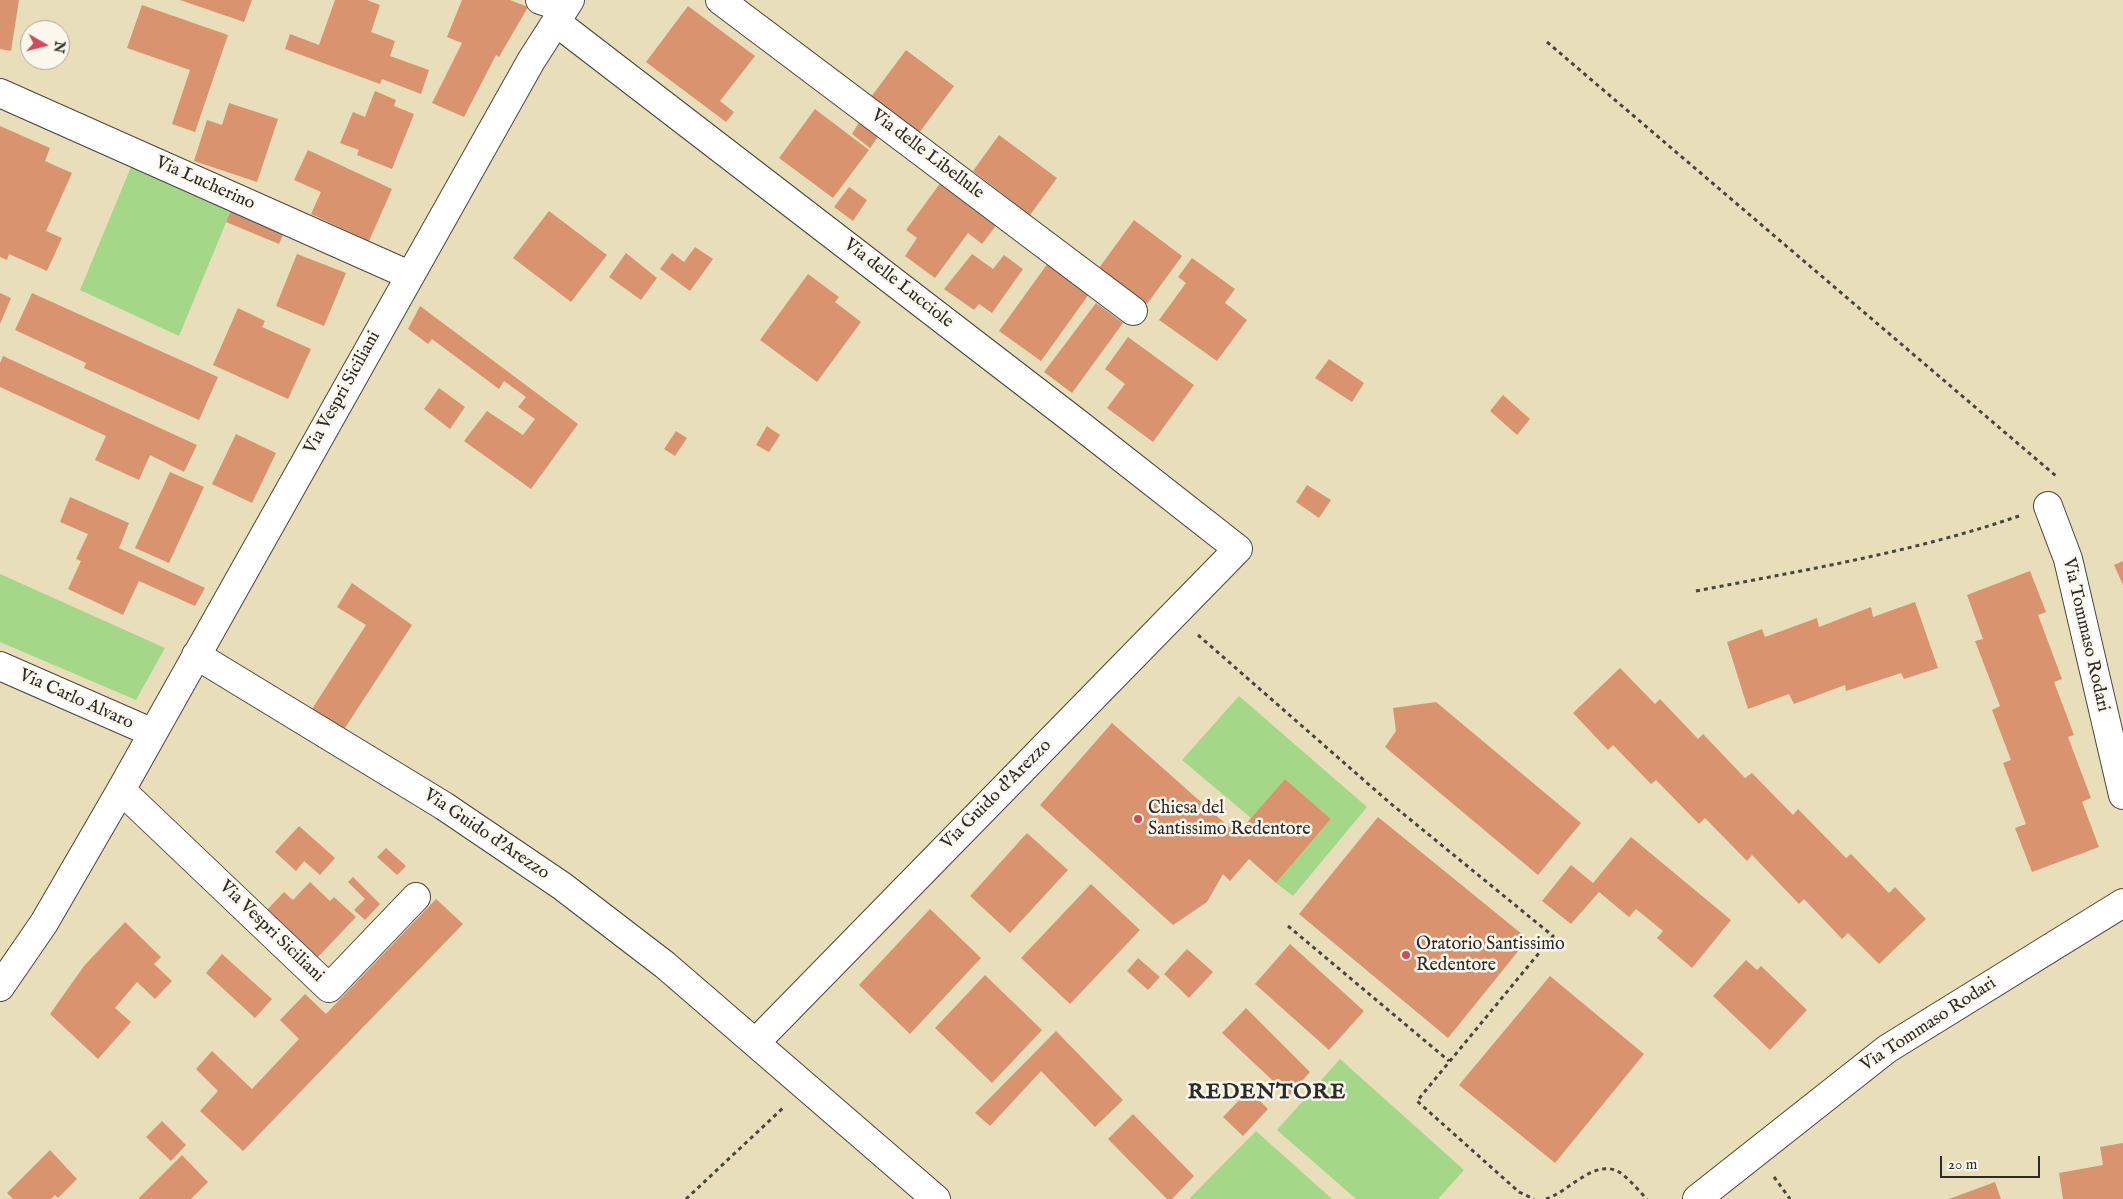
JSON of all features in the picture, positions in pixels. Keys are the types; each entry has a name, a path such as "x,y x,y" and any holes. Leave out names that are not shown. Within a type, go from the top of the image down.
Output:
{"street":[{"name":"Via delle Libellule","path":"720,0 1133,311"},
{"name":"Via Vespri Siciliani","path":"0,987 44,923 122,790 558,8"},
{"name":"Via delle Lucciole","path":"558,8 1060,410 1238,549"},
{"name":"Via Lucherino","path":"0,93 410,275"},
{"name":"Via Tommaso Rodari","path":"2048,506 2068,559 2123,795"},
{"name":"Via Guido d'Arezzo","path":"756,1042 1238,549"},
{"name":"Via Guido d'Arezzo","path":"196,655 436,800 562,886 665,965 756,1042 930,1197"},
{"name":"Via Carlo Alvaro","path":"0,666 153,733"},
{"name":"Via Vespri Siciliani","path":"122,790 329,988 416,897"},
{"name":"Via Tommaso Rodari","path":"1697,1199 1887,1049 2123,903"}],"path":[{"path":"1547,42 2061,480"},
{"path":"1696,590 1878,556 1968,534 2048,506"},
{"path":"1174,614 1390,803 1552,936 1417,1101 1519,1192 1534,1199"},
{"path":"1288,926 1449,1061"},
{"path":"686,1199 789,1102"},
{"path":"1546,1199 1598,1169 1611,1169 1621,1173 1647,1199"},
{"path":"1771,1174 1790,1199"}],"green space":[{"path":"131,167 232,208 179,336 80,290"},
{"path":"0,574 165,648 136,700 0,642"},
{"path":"1239,696 1367,807 1293,896 1276,883 1331,819 1285,779 1251,818 1182,760"},
{"path":"1340,1059 1464,1170 1438,1199 1356,1199 1277,1130"},
{"path":"1256,1131 1332,1199 1189,1199"}],"building":[{"path":"0,0 19,0 11,51 0,49"},
{"path":"180,0 252,0 244,22"},
{"path":"335,0 367,0 380,5 371,32 395,41 390,56 429,70 421,94 382,79 380,84 285,49 290,34 319,45"},
{"path":"462,0 510,0 528,7 499,57 496,55 464,117 432,103 462,43 447,37"},
{"path":"142,5 228,35 195,132 172,124 190,70 127,48"},
{"path":"688,6 755,56 720,101 734,112 726,122 646,62"},
{"path":"906,50 954,86 919,133 871,97"},
{"path":"375,91 396,100 394,106 414,114 392,169 357,155 359,150 340,143 353,112 365,117"},
{"path":"229,103 278,119 257,182 194,161 207,120 222,125"},
{"path":"815,109 869,150 833,198 779,158"},
{"path":"861,119 880,134 870,148 852,134"},
{"path":"0,126 50,148 45,161 72,173 46,231 62,238 47,271 9,254 7,260 0,257"},
{"path":"999,135 1057,178 1030,215 973,171"},
{"path":"308,150 392,189 369,241 311,214 321,192 294,180"},
{"path":"941,182 998,223 982,244 968,233 935,278 905,256 917,238 906,230"},
{"path":"849,187 867,200 853,221 834,207"},
{"path":"232,208 285,230 279,244 226,222"},
{"path":"549,211 607,255 571,302 513,258"},
{"path":"1134,220 1182,256 1147,304 1099,268"},
{"path":"695,247 713,259 690,291 660,269 672,253 684,262"},
{"path":"626,253 657,278 641,300 609,277"},
{"path":"297,254 346,273 324,326 276,306"},
{"path":"972,254 993,269 1004,255 1023,269 992,313 979,304 974,310 944,289"},
{"path":"1192,258 1235,289 1225,303 1247,320 1217,361 1159,320 1186,283 1178,277"},
{"path":"1048,263 1089,294 1041,361 999,331"},
{"path":"808,274 839,297 835,302 861,322 817,382 760,340"},
{"path":"0,293 11,298 0,324"},
{"path":"32,293 218,377 199,420 84,368 86,363 15,330"},
{"path":"1096,303 1123,323 1072,393 1044,372"},
{"path":"420,306 578,424 531,489 464,441 487,411 523,435 535,419 518,407 526,397 504,381 499,389 432,339 428,344 408,329"},
{"path":"238,308 265,321 262,327 311,349 288,399 213,365"},
{"path":"1128,337 1194,385 1153,442 1107,408 1125,384 1105,369"},
{"path":"3,356 197,445 184,472 150,455 139,480 95,460 106,436 0,387 0,363"},
{"path":"1329,359 1364,383 1352,402 1315,378"},
{"path":"439,388 465,407 450,429 424,409"},
{"path":"1503,395 1530,419 1517,435 1490,411"},
{"path":"767,426 780,435 769,452 756,445"},
{"path":"676,431 687,438 675,456 664,449"},
{"path":"236,434 276,453 252,503 212,484"},
{"path":"170,472 204,487 169,563 135,548"},
{"path":"1307,485 1331,500 1319,518 1296,502"},
{"path":"70,497 129,523 119,548 205,588 195,606 139,581 123,615 68,589 81,561 76,559 88,534 60,522"},
{"path":"2123,561 2123,585 2114,565"},
{"path":"2030,571 2046,612 2038,615 2062,679 2054,682 2074,735 2068,737 2091,798 2082,802 2099,847 2032,872 2015,828 2026,824 2003,763 2011,760 1992,710 2000,706 1975,641 1983,639 1967,595"},
{"path":"352,583 412,625 343,731 312,709 366,625 337,607"},
{"path":"1915,602 1938,668 1904,679 1901,673 1846,691 1845,685 1794,704 1789,694 1748,709 1727,642 1762,629 1765,637 1817,618 1819,627 1871,607 1873,617"},
{"path":"1620,668 1655,704 1660,699 1698,739 1703,734 1745,778 1752,773 1793,815 1798,809 1846,858 1851,854 1889,893 1895,887 1926,919 1879,964 1848,933 1842,939 1804,899 1799,904 1752,855 1747,861 1705,818 1699,824 1656,780 1651,784 1613,745 1608,750 1573,713"},
{"path":"1436,702 1581,823 1538,875 1385,747 1396,731 1393,708"},
{"name":"Chiesa del Santissimo Redentore","path":"1112,723 1237,834 1285,779 1331,819 1276,883 1249,859 1230,881 1223,874 1207,902 1173,925 1040,805"},
{"path":"1378,817 1528,939 1448,1038 1299,914"},
{"path":"299,826 335,858 320,875 304,861 296,871 275,852"},
{"path":"1027,833 1068,870 1010,933 970,896"},
{"path":"1631,837 1731,920 1692,968 1657,938 1663,931 1636,909 1629,917 1599,892 1571,924 1542,901 1571,865 1593,883"},
{"path":"386,848 406,866 397,875 377,857"},
{"path":"353,877 380,904 365,920 354,910 365,899 348,882"},
{"path":"310,882 330,901 334,897 356,917 317,958 264,913 284,892 293,900"},
{"path":"1091,884 1140,930 1070,1004 1021,958"},
{"path":"436,899 463,924 243,1151 200,1111 218,1091 196,1069 212,1051 252,1089 299,1039 280,1020 305,994 326,1014"},
{"path":"930,909 981,958 910,1034 859,985"},
{"path":"125,922 161,957 154,964 172,981 155,999 137,982 115,1008 131,1022 98,1059 50,1014 84,966"},
{"path":"1290,944 1364,1011 1329,1050 1255,984"},
{"path":"1187,949 1213,972 1189,998 1164,974"},
{"path":"222,954 272,999 255,1018 206,973"},
{"path":"1138,958 1160,977 1148,990 1127,971"},
{"path":"1746,960 1757,970 1761,966 1807,1010 1770,1050 1713,996"},
{"path":"985,975 1042,1030 992,1083 935,1028"},
{"path":"1550,976 1644,1054 1555,1163 1459,1085"},
{"path":"1246,1008 1310,1072 1289,1096 1222,1033"},
{"path":"1056,1031 1123,1100 1095,1127 1041,1071 990,1126 975,1113"},
{"path":"1249,1090 1268,1109 1243,1136 1223,1117"},
{"path":"1133,1114 1194,1176 1172,1199 1167,1199 1108,1139"},
{"path":"162,1121 186,1145 171,1161 146,1137"},
{"path":"2123,1143 2123,1199 2063,1199 2059,1173 2103,1165 2100,1147"},
{"path":"50,1150 77,1179 58,1198 55,1195 51,1199 13,1199 7,1193"},
{"path":"182,1155 208,1182 191,1199 138,1199"},
{"path":"1995,1182 2001,1199 1949,1199"}],"place":[{"name":"Chiesa del Santissimo Redentore","path":"1138,819"},
{"name":"Oratorio Santissimo Redentore","path":"1406,955"}],"district":[{"name":"REDENTORE","path":"1267,1093"}]}
